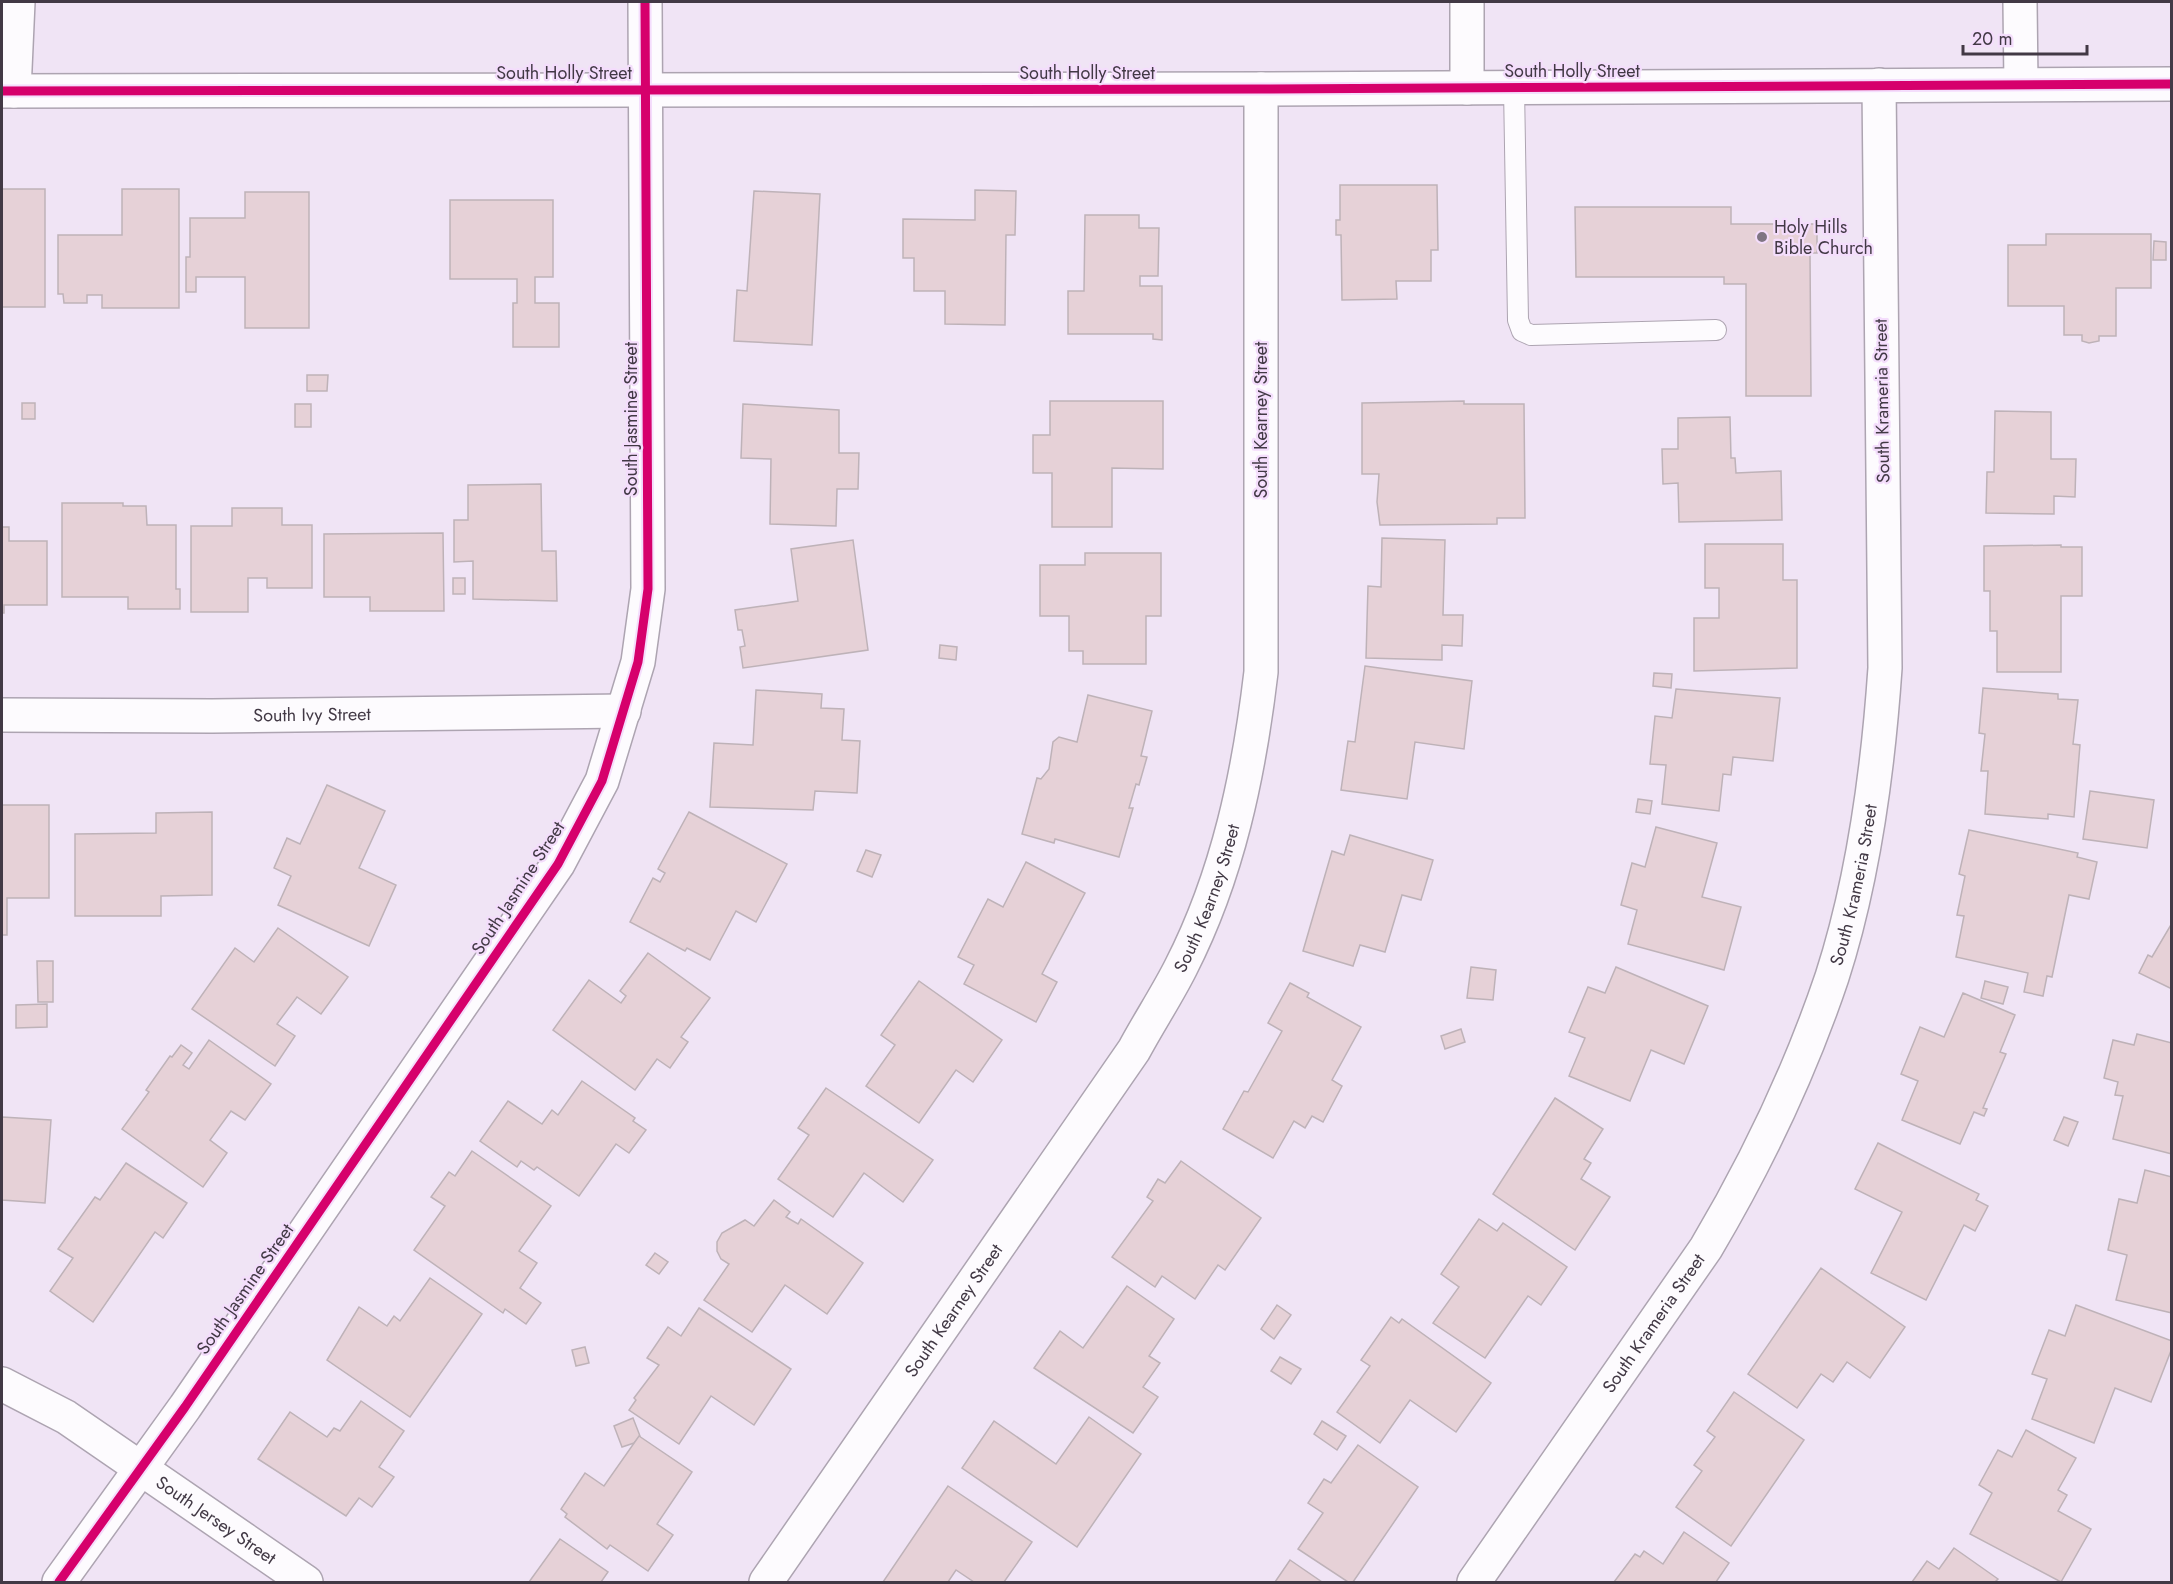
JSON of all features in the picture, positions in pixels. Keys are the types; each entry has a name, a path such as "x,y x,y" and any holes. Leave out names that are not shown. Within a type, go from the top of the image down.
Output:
{"street":[{"path":"8,91 18,2"},
{"name":"South Jasmine Street","path":"59,1582 192,1397 558,864 602,781 638,662 648,589 645,2"},
{"path":"1467,2 1467,88"},
{"path":"2020,2 2020,84"},
{"name":"South Holly Street","path":"8,91 1261,89 2172,84"},
{"name":"South Krameria Street","path":"1474,1582 1706,1248 1727,1212 1770,1130 1811,1034 1835,964 1854,895 1879,751 1885,668 1879,85"},
{"name":"South Kearney Street","path":"766,1582 1134,1050 1182,966 1214,889 1235,822 1252,742 1261,672 1261,89"},
{"name":"South Ivy Street","path":"2,715 212,716 624,711"},
{"name":"South Jersey Street","path":"2,1383 66,1417 306,1582"}],"lane":[{"path":"1514,88 1518,320 1522,331 1531,335 1716,330"}],"building":[{"path":"1340,185 1437,185 1438,250 1431,250 1431,281 1396,281 1397,299 1342,300 1341,235 1336,235 1336,220 1340,220"},
{"path":"2,189 45,189 45,307 2,307"},
{"path":"122,189 179,189 179,308 102,308 102,295 87,295 87,303 64,303 63,294 58,294 58,235 122,235"},
{"path":"975,190 1016,191 1015,235 1006,235 1005,325 945,324 945,291 914,291 914,258 903,258 903,219 975,220"},
{"path":"754,191 820,194 812,345 734,341 737,290 747,291"},
{"path":"245,192 309,192 309,328 245,328 245,277 196,277 196,292 186,292 186,257 190,257 190,218 245,218"},
{"path":"450,200 553,200 553,277 535,277 535,303 559,303 559,347 513,347 513,303 517,303 517,279 450,279"},
{"path":"1575,207 1731,207 1731,224 1817,224 1817,253 1810,253 1811,396 1746,396 1746,284 1724,284 1724,277 1576,277"},
{"path":"1085,215 1139,215 1139,228 1159,228 1158,276 1140,276 1140,286 1162,286 1162,340 1153,339 1153,334 1068,334 1068,291 1084,291"},
{"path":"2046,234 2151,234 2151,288 2116,288 2116,336 2099,336 2099,341 2089,343 2082,341 2082,335 2064,335 2064,306 2008,306 2008,245 2046,245"},
{"path":"2154,241 2166,242 2166,260 2153,260"},
{"path":"307,375 328,375 327,391 307,391"},
{"path":"1050,401 1163,401 1163,469 1112,468 1112,527 1052,527 1052,473 1033,473 1033,435 1050,435"},
{"path":"1464,401 1464,404 1524,404 1525,518 1497,518 1497,524 1380,525 1377,502 1379,474 1362,474 1362,403"},
{"path":"22,403 35,403 35,419 22,419"},
{"path":"295,404 311,404 311,427 295,427"},
{"path":"743,404 839,410 839,453 859,453 858,489 837,489 836,526 770,524 771,459 741,458"},
{"path":"1995,411 2051,412 2051,459 2076,459 2075,497 2054,496 2054,514 1986,513 1987,472 1994,472"},
{"path":"1730,417 1731,458 1735,458 1736,473 1781,471 1782,520 1679,522 1678,483 1663,484 1662,449 1678,449 1678,418"},
{"path":"541,484 542,551 556,551 557,601 473,599 473,561 454,562 454,520 468,520 468,485"},
{"path":"62,503 123,503 123,506 146,506 147,525 176,525 176,589 180,589 180,609 128,609 128,597 62,597"},
{"path":"232,508 282,508 282,525 312,525 312,588 267,588 267,578 248,578 248,612 191,612 191,526 232,526"},
{"path":"2,527 9,527 9,541 47,541 47,605 4,605 4,613 2,613"},
{"path":"443,533 444,611 370,611 370,597 324,597 324,534"},
{"path":"1382,538 1445,540 1443,615 1463,615 1462,646 1442,645 1442,660 1366,658 1368,586 1381,587"},
{"path":"853,540 868,650 743,668 740,647 745,646 742,630 738,630 735,610 798,601 791,549"},
{"path":"1705,544 1783,544 1783,580 1797,580 1797,668 1694,671 1694,618 1719,618 1719,588 1705,588"},
{"path":"2061,545 2061,547 2082,547 2082,596 2061,596 2061,672 1997,672 1997,631 1990,631 1990,591 1984,591 1984,546"},
{"path":"1085,553 1161,553 1161,616 1146,616 1146,664 1083,664 1083,651 1069,651 1069,616 1040,616 1040,565 1085,565"},
{"path":"453,578 465,578 465,594 453,594"},
{"path":"940,645 957,647 956,660 939,658"},
{"path":"1365,666 1472,681 1464,749 1415,742 1407,799 1341,790 1348,741 1355,742"},
{"path":"1654,673 1672,674 1671,688 1653,686"},
{"path":"1983,688 2058,694 2058,699 2078,700 2073,744 2080,745 2074,817 2048,814 2048,819 1985,814 1988,771 1981,771 1985,734 1979,733"},
{"path":"1676,689 1780,698 1773,761 1733,757 1731,775 1723,774 1719,811 1662,804 1666,765 1650,764 1655,716 1672,718"},
{"path":"756,690 822,694 821,708 844,709 842,740 860,741 857,793 815,791 813,810 710,807 714,743 753,745"},
{"path":"1088,695 1152,711 1141,756 1147,757 1129,808 1133,808 1119,857 1055,839 1054,843 1022,834 1037,778 1041,779 1049,769 1053,742 1059,737 1077,742"},
{"path":"327,785 385,811 359,868 396,885 369,946 278,905 291,876 274,868 287,838 300,844"},
{"path":"2090,791 2154,800 2147,848 2083,839"},
{"path":"1638,799 1652,801 1650,814 1636,812"},
{"path":"2,805 49,805 49,898 7,898 7,935 2,935"},
{"path":"212,812 212,895 161,896 161,916 75,916 75,834 156,833 156,813"},
{"path":"689,812 787,864 756,922 736,911 710,960 687,948 685,951 630,922 653,878 660,882 665,873 658,869"},
{"path":"1656,827 1717,843 1702,897 1741,907 1724,970 1628,944 1637,910 1621,905 1632,863 1645,867"},
{"path":"1969,830 2078,853 2077,857 2097,862 2089,899 2069,895 2052,977 2047,976 2043,996 2024,992 2028,973 1956,957 1964,916 1957,915 1965,876 1959,874"},
{"path":"1350,835 1433,860 1421,900 1402,895 1385,952 1360,945 1353,966 1303,951 1332,851 1344,855"},
{"path":"866,850 881,855 872,877 857,871"},
{"path":"1026,862 1085,893 1042,974 1057,982 1036,1022 964,984 974,965 958,957 988,899 1003,907"},
{"path":"2172,923 2172,989 2139,973 2148,955 2152,957"},
{"path":"278,928 348,977 321,1014 297,997 277,1024 295,1036 275,1066 192,1009 235,948 254,962"},
{"path":"648,953 710,998 681,1037 688,1042 670,1068 657,1059 635,1090 553,1030 589,980 621,1003 626,996 620,991"},
{"path":"37,961 53,961 53,1002 38,1002"},
{"path":"1471,967 1496,970 1493,1000 1467,998"},
{"path":"1616,967 1708,1006 1684,1064 1651,1050 1630,1101 1569,1076 1585,1038 1569,1032 1588,987 1605,993"},
{"path":"919,981 1002,1040 973,1082 956,1070 919,1123 866,1086 895,1045 881,1035"},
{"path":"1985,981 2008,987 2003,1004 1981,998"},
{"path":"1290,983 1309,993 1307,997 1361,1027 1332,1080 1342,1086 1323,1122 1312,1116 1305,1128 1294,1121 1273,1158 1223,1129 1244,1091 1248,1092 1282,1031 1268,1023"},
{"path":"1963,993 2015,1015 2000,1052 2006,1054 1983,1108 1987,1109 1984,1116 1974,1112 1960,1144 1902,1120 1918,1081 1901,1074 1920,1027 1944,1037"},
{"path":"47,1004 47,1027 16,1028 16,1005"},
{"path":"1461,1029 1465,1042 1445,1049 1441,1036"},
{"path":"2137,1034 2172,1043 2172,1154 2113,1139 2123,1096 2115,1095 2118,1082 2104,1078 2113,1040 2134,1045"},
{"path":"209,1040 271,1084 245,1120 231,1111 210,1140 227,1153 203,1187 122,1129 149,1092 146,1090 170,1056 172,1057 181,1045 192,1053 183,1065 189,1069"},
{"path":"582,1081 635,1118 633,1121 646,1130 629,1153 616,1144 579,1196 537,1167 534,1170 521,1161 517,1167 480,1141 508,1101 542,1124 552,1110 558,1115"},
{"path":"826,1088 933,1160 903,1202 864,1173 833,1217 778,1179 809,1135 798,1128"},
{"path":"1555,1098 1603,1129 1584,1159 1591,1163 1581,1179 1610,1197 1575,1250 1493,1194"},
{"path":"2,1117 51,1120 45,1203 2,1200"},
{"path":"2064,1117 2078,1122 2068,1146 2054,1140"},
{"path":"1878,1143 1979,1194 1976,1200 1988,1206 1975,1231 1964,1225 1926,1300 1871,1273 1902,1212 1855,1189"},
{"path":"472,1151 551,1206 519,1251 537,1263 520,1288 541,1303 526,1324 505,1309 503,1313 414,1250 445,1206 431,1197 449,1172 455,1176"},
{"path":"1181,1161 1261,1218 1225,1270 1218,1265 1195,1299 1162,1276 1155,1287 1112,1257 1153,1201 1147,1197 1158,1179 1165,1183"},
{"path":"126,1163 187,1203 163,1238 155,1232 93,1322 50,1291 73,1258 58,1249 95,1197 100,1200"},
{"path":"2145,1170 2172,1177 2172,1313 2116,1300 2127,1255 2108,1250 2119,1199 2137,1203"},
{"path":"774,1200 790,1212 786,1217 798,1224 801,1219 863,1263 827,1314 785,1285 752,1332 704,1300 729,1264 721,1259 717,1251 717,1242 722,1233 745,1220 754,1226"},
{"path":"1479,1219 1497,1231 1503,1223 1567,1267 1541,1305 1528,1296 1485,1358 1433,1323 1459,1287 1441,1274"},
{"path":"655,1253 668,1262 659,1274 646,1265"},
{"path":"1821,1268 1905,1327 1870,1378 1847,1362 1833,1382 1821,1374 1797,1408 1748,1374"},
{"path":"430,1278 482,1314 410,1417 327,1360 359,1307 387,1326 394,1316 400,1321"},
{"path":"1127,1286 1174,1319 1149,1356 1160,1363 1143,1387 1158,1397 1133,1433 1034,1368 1060,1331 1083,1348"},
{"path":"1277,1305 1291,1315 1274,1339 1261,1329"},
{"path":"2076,1305 2172,1341 2172,1348 2151,1402 2115,1388 2094,1443 2032,1419 2047,1379 2032,1374 2049,1330 2065,1336"},
{"path":"699,1308 791,1369 754,1425 711,1396 679,1444 629,1410 636,1400 634,1398 659,1365 647,1358 668,1327 681,1336"},
{"path":"1391,1317 1399,1323 1402,1319 1491,1383 1456,1432 1410,1400 1380,1443 1337,1412 1370,1366 1361,1360"},
{"path":"585,1347 589,1363 576,1366 572,1350"},
{"path":"1280,1357 1301,1369 1291,1384 1271,1371"},
{"path":"1734,1392 1804,1440 1731,1546 1676,1507 1702,1471 1694,1465 1715,1437 1707,1431"},
{"path":"361,1401 404,1431 379,1467 394,1477 372,1507 359,1498 346,1516 258,1459 290,1412 327,1437 334,1428 340,1431"},
{"path":"1089,1417 1141,1454 1077,1547 962,1468 994,1421 1056,1464"},
{"path":"633,1418 640,1436 634,1443 622,1447 614,1426"},
{"path":"1322,1421 1346,1436 1337,1450 1314,1434"},
{"path":"2026,1430 2076,1458 2058,1490 2067,1495 2058,1511 2091,1529 2061,1582 1970,1534 1992,1493 1979,1485 1998,1450 2012,1457"},
{"path":"639,1436 692,1472 657,1524 673,1535 648,1571 610,1545 607,1549 565,1517 567,1514 561,1509 585,1473 604,1486"},
{"path":"1358,1445 1418,1487 1353,1582 1348,1582 1298,1549 1323,1513 1308,1503 1324,1479 1331,1483"},
{"path":"948,1486 1032,1542 1004,1582 974,1582 956,1570 948,1582 883,1582"},
{"path":"1684,1532 1729,1563 1716,1582 1614,1582 1635,1554 1640,1557 1644,1551 1663,1564"},
{"path":"560,1539 608,1572 601,1582 529,1582"},
{"path":"1954,1548 1998,1579 1995,1582 1912,1582 1927,1561 1939,1569"},
{"path":"1290,1560 1322,1582 1275,1582"}],"cycle path":[{"path":"59,1582 185,1407 558,864 602,781 638,662 648,589 645,2"},
{"path":"2,91 1261,89 2172,84"}],"place":[{"name":"Holy Hills Bible Church","path":"1762,237"}]}
